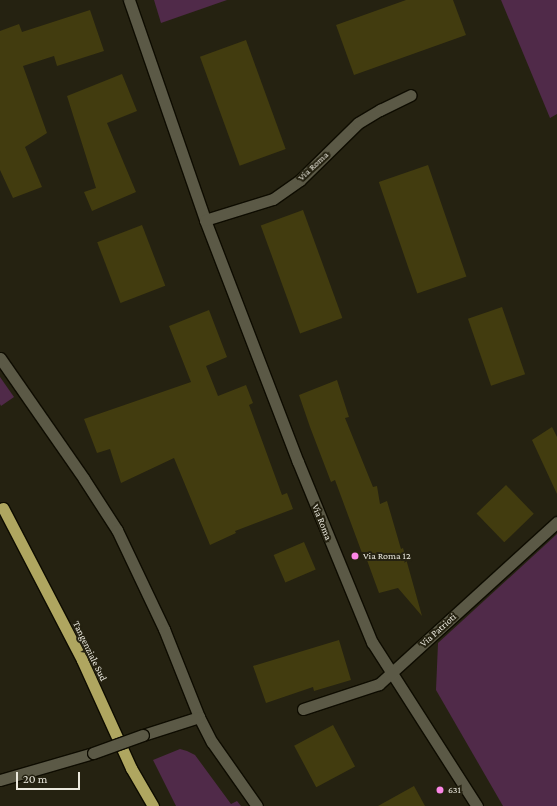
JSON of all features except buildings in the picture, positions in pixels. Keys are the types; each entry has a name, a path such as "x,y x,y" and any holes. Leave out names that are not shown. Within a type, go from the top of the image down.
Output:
{"highway":[{"name":"Tangenziale Sud","path":"3,508 82,660 126,757 152,806"}],"street":[{"name":"Via Roma","path":"129,0 205,220 335,555 372,642 390,672 434,735 477,806"},
{"name":"Via Roma","path":"205,220 272,199 300,180 358,123 380,110 411,95"},
{"path":"0,358 84,479 117,530 164,630 199,717 212,742 257,806"},
{"name":"Via Patrioti","path":"303,709 379,684 390,672 557,522"},
{"path":"0,780 93,753 199,717"}],"shaded area":[{"path":"154,0 227,0 161,23"},
{"path":"501,0 557,0 557,114 550,118"},
{"path":"0,377 14,397 1,406 0,404"},
{"path":"557,534 557,806 503,806 436,690 438,643"},
{"path":"180,749 195,755 231,804 237,801 241,806 176,806 153,760"}],"place":[{"name":"Via Roma 12","path":"355,556"},
{"name":"631","path":"440,790"}]}
